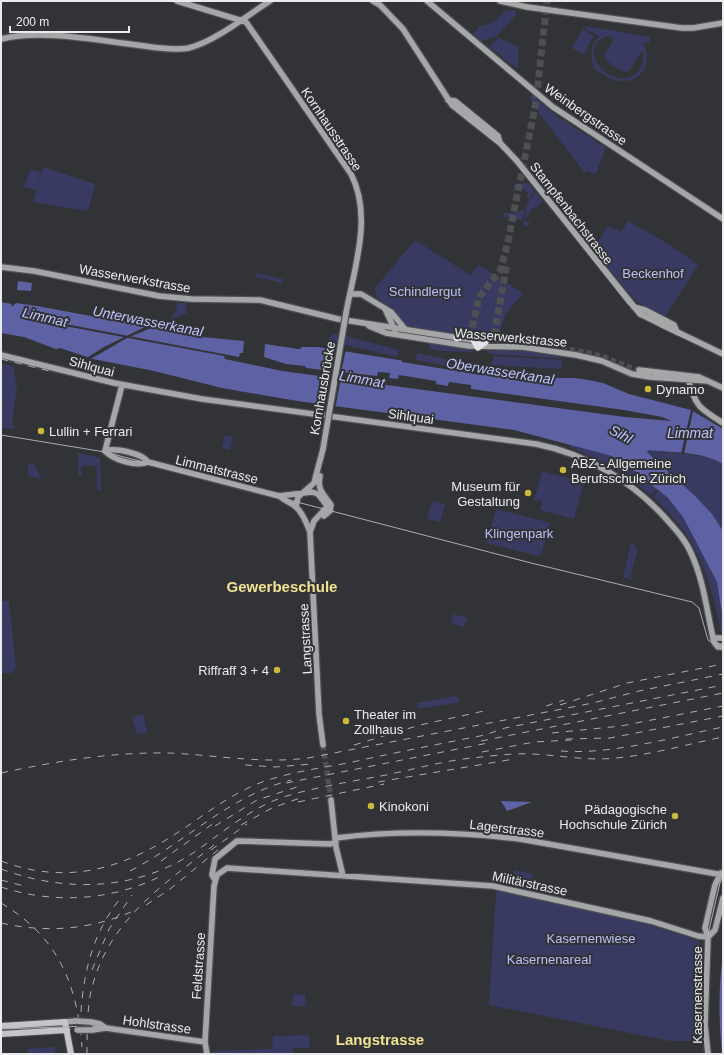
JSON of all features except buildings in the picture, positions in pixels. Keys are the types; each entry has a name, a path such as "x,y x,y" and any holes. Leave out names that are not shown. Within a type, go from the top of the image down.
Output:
{"highway":[{"path":"473,339 478,347 485,342"}],"main road":[{"name":"Hohlstrasse","path":"1,1026 65,1022"},
{"path":"65,1022 71,1054"},
{"name":"Hohlstrasse","path":"1,1034 67,1030"}],"street":[{"path":"178,1 242,19"},
{"path":"1,39 24,35 43,35 154,47 187,48 207,41 270,1"},
{"path":"373,1 380,3 408,36 448,100 470,121 500,144"},
{"name":"Weinbergstrasse","path":"427,1 553,108 723,219"},
{"path":"500,1 527,8 682,28 693,28 723,23"},
{"name":"Kornhausstrasse","path":"242,19 249,26 349,170 357,186 362,225 346,313"},
{"name":"Stampfenbachstrasse","path":"448,100 455,101 494,132 500,144 517,161 634,307 645,310 674,325 677,332 723,354"},
{"name":"Wasserwerkstrasse","path":"1,267 34,271 159,296 191,299 260,300 381,327 460,337 485,342"},
{"path":"350,294 361,294 385,308 391,312 406,330"},
{"path":"385,308 393,328 398,334"},
{"name":"Kornhausbrücke","path":"320,466 346,313"},
{"path":"381,327 387,321 388,315"},
{"path":"393,328 397,321"},
{"name":"Wasserwerkstrasse","path":"381,327 386,333 478,347 523,347 576,355 602,361 636,375 658,378 688,378"},
{"name":"Sihlquai","path":"1,355 122,385 202,399 536,444 575,455 610,472 634,489 661,513 680,536 689,549 696,564 714,640"},
{"name":"Wasserwerkstrasse","path":"639,370 708,381 723,388"},
{"path":"688,378 696,403 700,408 723,423"},
{"name":"Limmatstrasse","path":"122,385 105,451 110,457 142,464 148,462 280,496"},
{"path":"296,506 298,497 306,492 314,483 320,466"},
{"path":"318,518 328,513 332,506 319,489 320,466"},
{"path":"280,496 306,492 318,494 326,504 326,509 314,521 310,532"},
{"path":"280,496 284,500 296,506 305,520 310,532"},
{"name":"Langstrasse","path":"310,532 319,714 323,745"},
{"path":"722,638 714,640 718,647 723,647"},
{"path":"331,800 336,840 343,876"},
{"name":"Lagerstrasse","path":"215,880 212,875 214,860 237,841 330,844 336,840 431,833 488,836 520,840 722,874"},
{"name":"Militärstrasse","path":"215,880 220,872 232,868 493,886 644,920 698,936 708,937"},
{"name":"Kasernenstrasse","path":"708,1054 705,1025 708,937 705,928 716,884 722,874"},
{"name":"Feldstrasse","path":"207,1054 205,1042 215,880"},
{"name":"Kasernenstrasse","path":"708,937 715,930 723,898"},
{"name":"Hohlstrasse","path":"65,1022 91,1022 100,1024 106,1028"},
{"name":"Hohlstrasse","path":"67,1030 92,1030 106,1028 205,1042"}],"green space":[{"path":"506,10 515,10 516,15 497,36 481,41 473,34 480,25 482,26 494,22"},
{"path":"585,26 650,37 649,43 642,42 647,56 644,69 635,78 629,81 617,81 593,68 594,66 591,54 594,43 599,36 585,29","holes":["606,36 613,37 613,40 604,57 612,65 622,71 629,71 642,51 643,63 640,69 631,77 621,78 611,76 602,70 596,62 594,52 597,43"]},
{"path":"583,29 594,36 583,55 572,48"},
{"path":"498,38 518,46 519,66 516,68 490,47"},
{"path":"531,95 554,114 606,148 596,173 592,174 589,171 585,173 538,112 536,105 530,99"},
{"path":"43,167 95,184 88,211 33,202"},
{"path":"30,169 41,172 36,190 24,187"},
{"path":"528,183 534,191 529,200 527,199 528,192 523,189 516,189 513,192 514,184"},
{"path":"535,192 542,201 539,206 533,208 525,220 525,222 530,221 528,226 523,225 527,204"},
{"path":"525,209 522,220 502,217 504,213 515,213"},
{"name":"Beckenhof","path":"628,221 670,245 698,265 665,317 643,306 634,299 593,249 608,226 621,232"},
{"name":"Schindlergut","path":"415,240 470,275 479,265 523,293 505,315 496,347 405,325 391,308 376,297 375,288"},
{"path":"257,273 283,279 282,283 256,277"},
{"path":"177,303 185,303 187,313 170,319 176,311"},
{"path":"335,333 399,350 397,357 353,347 328,339"},
{"path":"430,343 473,350 473,352 438,351 429,348"},
{"path":"516,350 535,352 569,359 491,354 486,351"},
{"path":"417,353 451,360 452,367 416,360"},
{"path":"495,356 562,360 562,369 490,365"},
{"path":"1,364 14,366 17,386 12,424 15,426 14,429 1,428"},
{"path":"225,435 233,437 230,450 222,448"},
{"path":"570,444 612,456 626,464 657,489 651,495 611,466 570,447"},
{"path":"648,450 709,457 723,464 723,531 698,499 648,452"},
{"path":"78,453 100,458 101,490 97,490 97,467 89,465 80,467 83,475 78,475"},
{"path":"33,462 41,479 28,476 28,464"},
{"path":"542,471 584,482 574,519 540,510 542,501 534,500"},
{"path":"658,491 668,498 683,517 717,582 721,600 723,632 721,632 712,592 699,558 681,527 653,497"},
{"path":"432,501 445,504 440,522 427,519"},
{"name":"Klingenpark","path":"496,509 550,523 541,555 537,556 487,543"},
{"path":"631,543 638,548 630,577 634,578 633,580 623,578"},
{"path":"1,601 9,601 16,668 11,673 1,673"},
{"path":"454,614 467,618 464,627 451,623"},
{"path":"455,696 461,702 418,709 417,703"},
{"path":"143,714 147,732 137,735 132,717"},
{"path":"514,870 534,874 529,882 532,890 513,885"},
{"name":"Kasernenareal","path":"499,890 651,925 699,941 697,1039 695,1041 670,1041 489,1005 496,893"},
{"path":"305,994 306,1006 292,1006 293,995"},
{"path":"309,1035 310,1048 293,1048 293,1054 212,1054 212,1051 272,1049 273,1036"},
{"path":"55,1047 55,1054 28,1054 28,1049"}],"water":[{"path":"18,281 32,283 31,291 17,290"},
{"name":"Limmat","path":"1,302 12,304 11,306 16,303 37,306 182,333 182,335 244,341 243,353 240,353 239,357 34,318 33,320 224,356 225,359 282,371 625,417 672,421 662,417 624,410 471,389 471,385 449,382 448,386 436,384 436,381 399,375 398,379 389,378 390,373 378,372 377,376 306,368 305,366 286,364 264,357 265,344 298,349 301,349 301,347 318,347 520,378 575,378 589,380 603,383 629,394 691,410 723,429 723,464 706,457 687,453 649,450 647,452 695,496 712,514 723,531 723,620 717,582 683,517 668,498 626,464 612,456 514,430 297,401 222,388 154,371 93,359 60,348 56,349 24,337 1,333"},
{"path":"501,801 532,802 507,811"},
{"path":"723,956 722,1054 720,1030 720,980"}],"pier":[{"path":"149,325 154,327 127,338 89,360 85,359 104,347"},
{"path":"335,347 346,349 341,373 330,372"},
{"path":"402,360 481,373 481,375 402,362"},
{"path":"330,376 341,378 335,409 324,407"},
{"path":"691,410 693,411 684,454 681,454"}],"tunnel":[{"path":"473,338 472,329 479,297 500,271 507,246 536,102 547,1"},
{"path":"485,342 495,331 507,263"},
{"path":"495,331 503,341 510,343"},
{"path":"485,342 572,350 601,356 639,370"},
{"path":"323,745 331,800"}],"tram line":[{"path":"376,1 407,36 448,103 509,153 628,304 638,313 661,327 723,355"},
{"path":"424,1 557,112 723,220"},
{"path":"1,435 105,452 531,563 692,602 699,608 708,640 713,643 723,644"},
{"path":"707,1054 704,1027 707,939 720,883 723,877"},
{"path":"1,1029 91,1026 197,1040 206,1044 209,1054"}],"railway":[{"path":"1,359 53,372"},
{"path":"560,705 627,683 723,664"},
{"path":"1,773 64,761 127,754 169,753 256,760 291,760 308,758 593,703 639,691 723,674"},
{"path":"1,861 27,869 51,872 75,872 98,869 142,853 164,841 234,795 254,785 285,775 485,735 505,728 723,685"},
{"path":"481,741 723,693"},
{"path":"546,706 564,700"},
{"path":"552,733 621,726 723,706"},
{"path":"354,745 420,725 484,711"},
{"path":"566,739 610,738 723,716"},
{"path":"561,751 580,752 621,748 723,727"},
{"path":"1,869 26,877 51,882 101,884 126,881 150,874 174,864 264,805 290,795 326,786 461,759 524,754 591,759 615,758 646,754 723,737"},
{"path":"482,752 534,742 571,740"},
{"path":"286,783 488,743"},
{"path":"378,782 514,759"},
{"path":"245,765 276,767 311,764"},
{"path":"130,871 170,847 228,808 269,787 291,780"},
{"path":"298,802 384,784"},
{"path":"215,826 257,800 297,787"},
{"path":"241,825 272,808 303,797"},
{"path":"161,861 218,820"},
{"path":"211,850 247,824"},
{"path":"87,1054 90,996 97,970 108,948 121,927 137,909 174,876 214,845"},
{"path":"146,905 170,889 219,849"},
{"path":"1,887 41,896 61,898 81,897 121,891 159,877"},
{"path":"1,880 24,886"},
{"path":"81,1012 82,996 92,950 105,922 123,895"},
{"path":"92,970 109,929 132,895"},
{"path":"1,903 21,916 37,931 61,964 69,982 75,1002 82,1047"},
{"path":"1,923 34,928 67,928 99,923 131,912"}],"place":[{"name":"Dynamo","path":"648,389"},
{"name":"Lullin + Ferrari","path":"41,431"},
{"name":"ABZ - Allgemeine Berufsschule Zürich","path":"563,470"},
{"name":"Museum für Gestaltung","path":"528,493"},
{"name":"Riffraff 3 + 4","path":"277,670"},
{"name":"Theater im Zollhaus","path":"346,721"},
{"name":"Kinokoni","path":"371,806"},
{"name":"Pädagogische Hochschule Zürich","path":"675,816"}],"district":[{"name":"Gewerbeschule","path":"282,587"},
{"name":"Langstrasse","path":"380,1040"}],"water label":[{"name":"Unterwasserkanal","path":"148,321"},
{"name":"Oberwasserkanal","path":"500,371"},
{"name":"Sihl","path":"621,434"}],"park label":[{"name":"Kasernenwiese","path":"591,938"}]}
